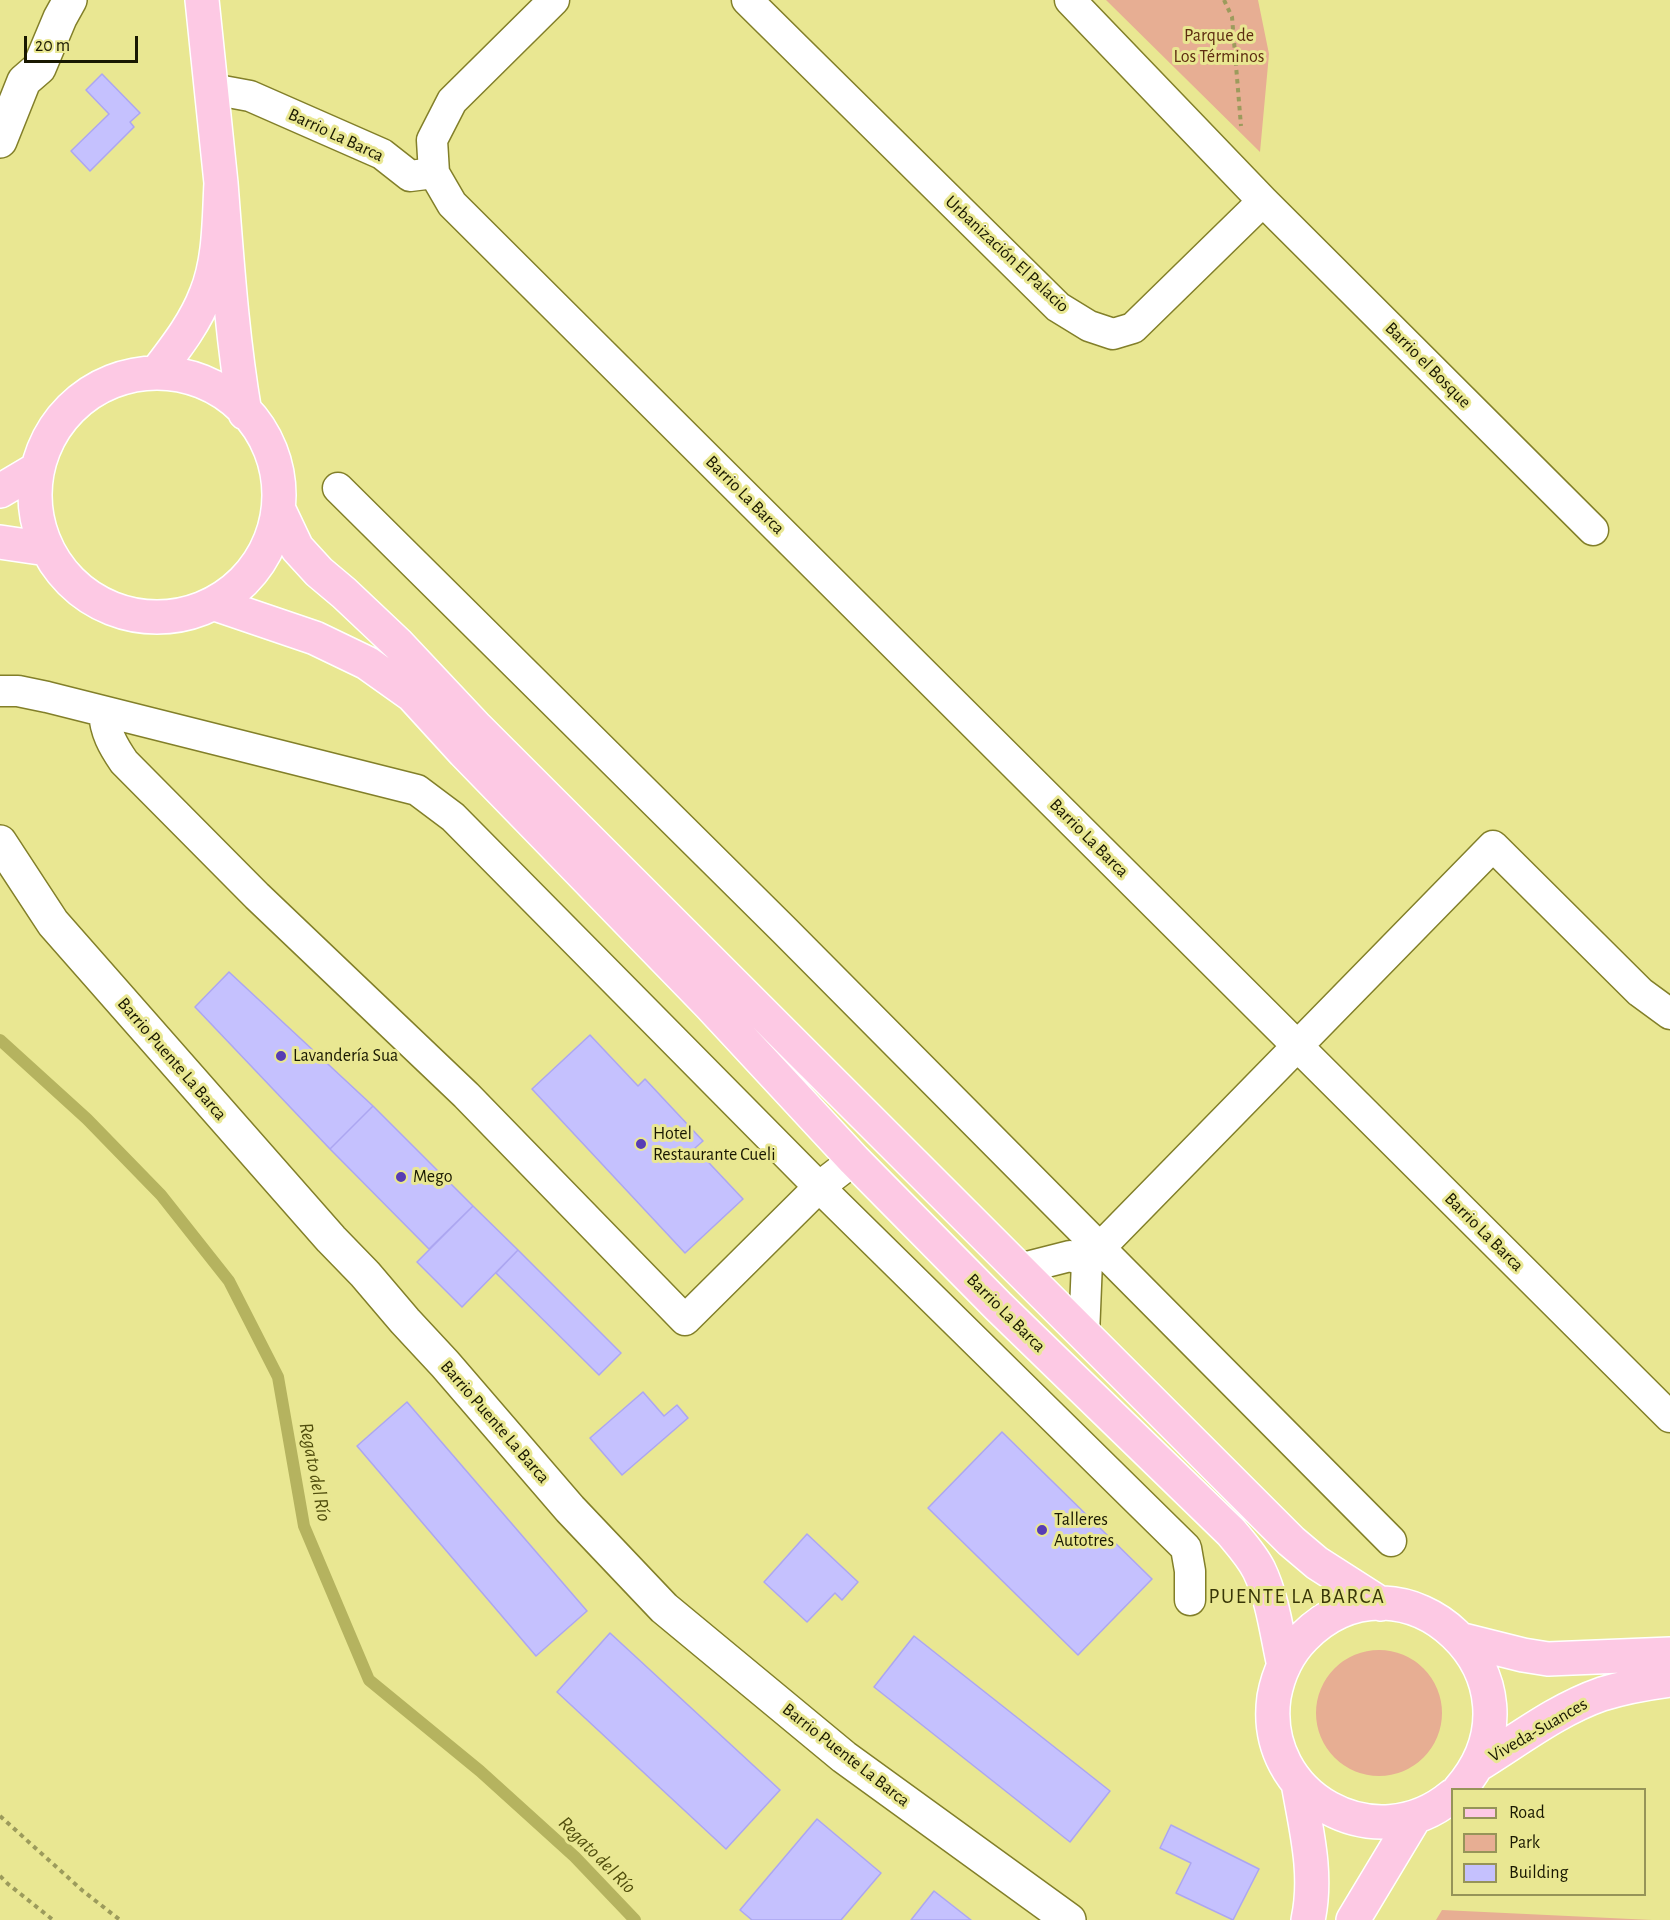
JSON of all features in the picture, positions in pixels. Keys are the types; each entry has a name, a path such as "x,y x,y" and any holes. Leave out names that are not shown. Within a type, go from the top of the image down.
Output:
{"main road":[{"path":"205,6 232,322 245,412"},
{"path":"157,372 190,328 207,292 216,257 221,183"},
{"path":"157,372 198,380 235,400 245,412 262,431 277,470 279,510 268,547 246,580 215,604 177,616 139,617 101,604 69,581 47,549 35,511 37,469 53,430 80,399 116,379 157,372"},
{"path":"0,491 37,469"},
{"path":"279,510 297,548 319,572 398,644 477,728 1084,1335 1298,1547 1317,1563 1381,1604"},
{"path":"1,542 47,549"},
{"name":"Barrio La Barca","path":"215,604 315,638 367,663 412,694 464,752 710,1005 854,1160 1231,1532 1251,1557 1264,1583 1284,1666"},
{"path":"854,1160 864,1155 881,1160 971,1251 1000,1268 1019,1269"},
{"path":"1042,1293 1040,1308 1043,1321 1149,1426 1160,1444 1169,1473"},
{"path":"1451,1797 1437,1807 1415,1817 1394,1822 1372,1822 1352,1818 1332,1810 1313,1798 1286,1766 1278,1747 1274,1727 1273,1706 1276,1685 1292,1651 1324,1621 1364,1605 1404,1606 1439,1620 1463,1640 1478,1664 1488,1691 1489,1730 1484,1748 1468,1778"},
{"path":"1463,1640 1548,1659 1670,1654"},
{"name":"Viveda-Suances","path":"1468,1778 1562,1712 1582,1702 1601,1694 1635,1685 1670,1680"},
{"path":"1298,1783 1313,1877 1308,1920"},
{"path":"1353,1920 1415,1817"}],"street":[{"path":"24,81 19,63 47,0"},
{"path":"0,141 24,81 39,68 70,0"},
{"path":"434,173 432,140 452,101 554,0"},
{"name":"Urbanización El Palacio","path":"747,0 1058,307 1089,326 1113,334 1133,328 1263,201"},
{"path":"1071,0 1263,201"},
{"name":"Barrio La Barca","path":"212,89 250,96 382,154 410,176 434,173 452,204 1670,1418"},
{"name":"Barrio el Bosque","path":"1263,201 1593,530"},
{"path":"338,488 784,930 1093,1254 1391,1541"},
{"path":"0,691 18,691 47,697 417,790 453,817 819,1187 1186,1548 1190,1571 1190,1600"},
{"path":"104,712 108,736 124,762 257,896 466,1095 685,1320 819,1187 854,1160"},
{"name":"Barrio Puente La Barca","path":"0,842 52,923 331,1239 452,1372 570,1509 664,1608 844,1757 1069,1920"},
{"path":"1084,1335 1093,1254 1493,846 1640,992 1670,1014"},
{"path":"1019,1269 1070,1256 1093,1254"},
{"path":"1042,1293 1053,1260"}],"path":[{"path":"1223,160 1241,134 1232,17 1224,0"},
{"path":"0,1816 83,1891 120,1920"},
{"path":"0,1876 53,1920"}],"green space":[{"name":"Parque de Los Términos","path":"1106,0 1258,0 1269,54 1260,152"},
{"path":"1379,1650 1403,1655 1423,1669 1437,1689 1442,1713 1437,1737 1423,1757 1403,1771 1379,1776 1355,1771 1335,1757 1321,1737 1316,1713 1321,1689 1335,1669 1355,1655"},
{"path":"1442,1910 1652,1920 1436,1920"}],"building":[{"path":"102,74 140,113 130,122 134,127 90,171 71,151 109,114 86,90"},
{"name":"Lavandería Sua","path":"229,972 373,1106 330,1149 195,1007"},
{"name":"Hotel Restaurante Cueli","path":"590,1035 638,1086 645,1079 703,1141 695,1148 743,1199 685,1253 532,1089"},
{"name":"Mego","path":"373,1106 473,1206 429,1249 330,1149"},
{"path":"473,1206 518,1250 462,1307 417,1262"},
{"path":"518,1250 621,1353 599,1375 496,1273"},
{"path":"643,1392 664,1416 677,1405 688,1418 622,1475 590,1438"},
{"path":"407,1402 587,1611 536,1656 357,1446"},
{"path":"1002,1432 1152,1579 1078,1655 928,1508"},
{"path":"807,1534 858,1582 842,1600 835,1593 807,1622 764,1582"},
{"path":"610,1633 780,1790 726,1849 557,1692"},
{"path":"914,1636 1110,1791 1070,1842 874,1687"},
{"path":"817,1819 881,1873 841,1920 752,1920 740,1910"},
{"path":"1171,1825 1259,1869 1233,1920 1176,1893 1191,1863 1160,1848"},
{"path":"934,1891 971,1920 911,1920"}],"waterway":[{"name":"Regato del Río","path":"0,1040 87,1119 161,1195 229,1281 278,1377 304,1526 369,1680 480,1771 575,1857 635,1920"}],"place":[{"name":"Lavandería Sua","path":"281,1056"},
{"name":"Hotel Restaurante Cueli","path":"641,1144"},
{"name":"Mego","path":"401,1177"},
{"name":"Talleres Autotres","path":"1042,1530"}],"district":[{"name":"PUENTE LA BARCA","path":"1297,1597"}]}
